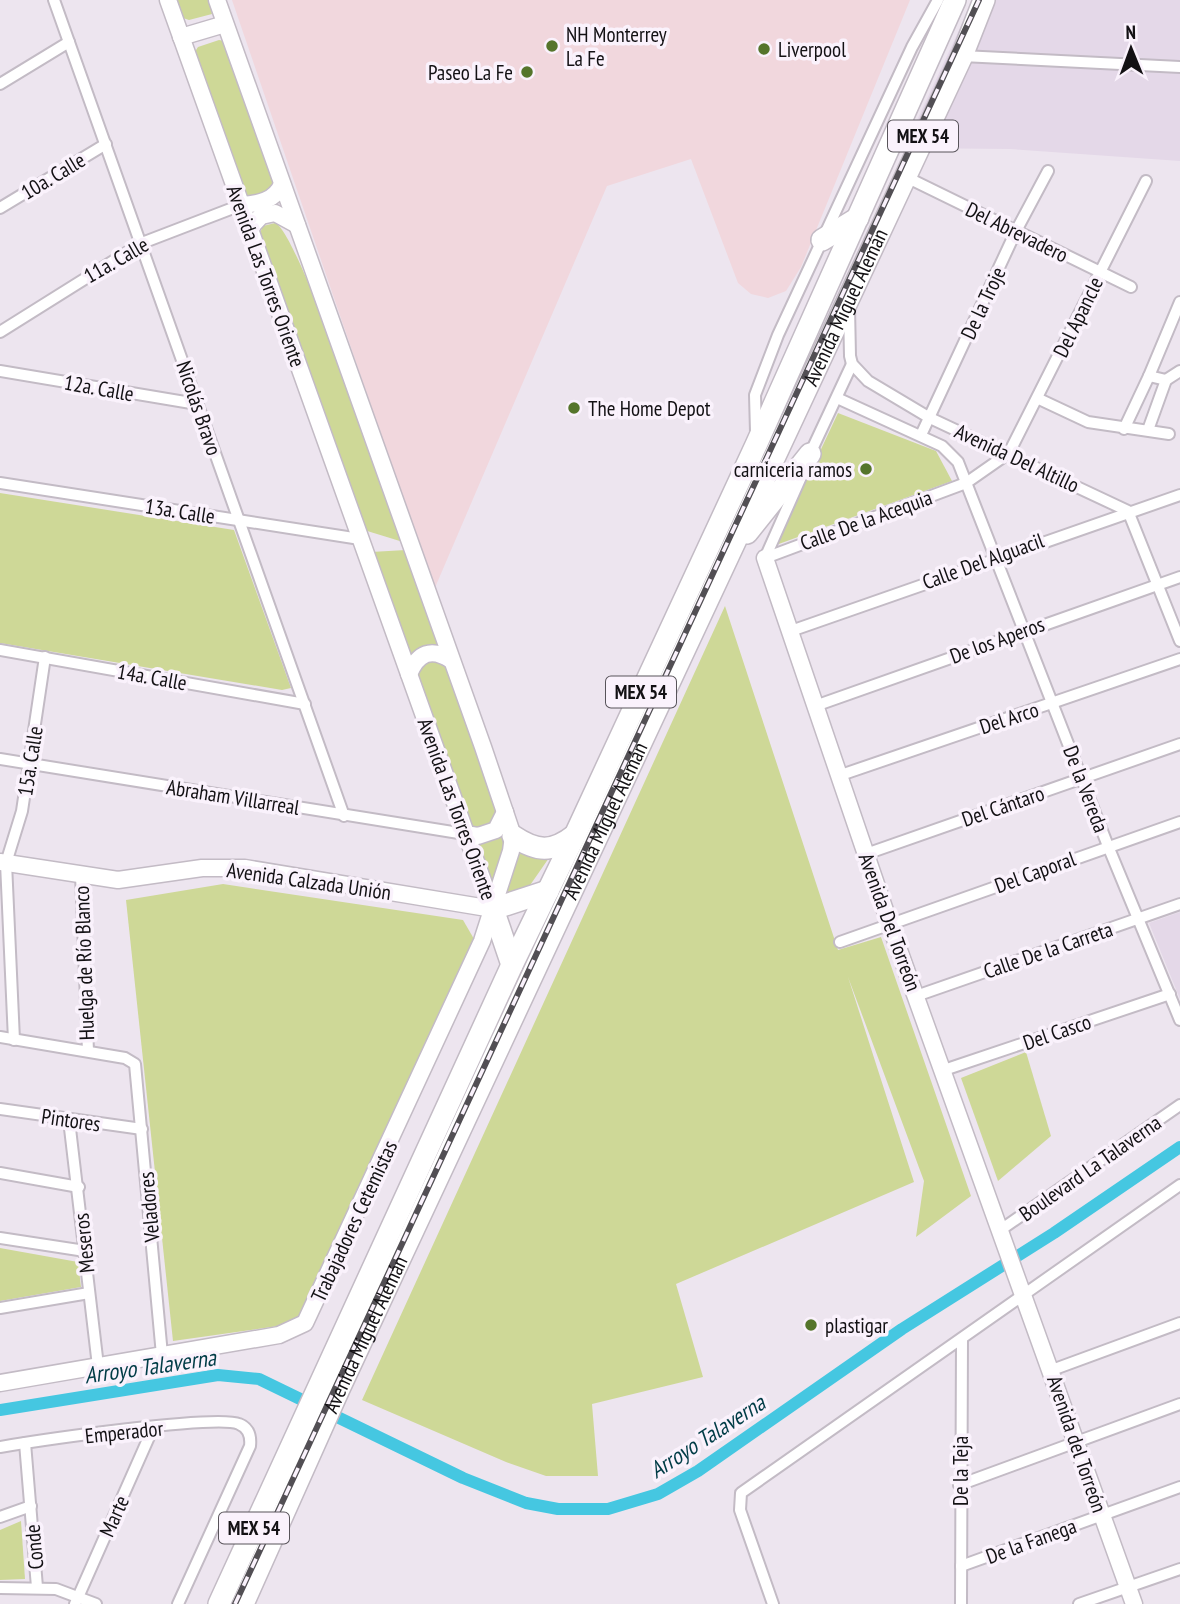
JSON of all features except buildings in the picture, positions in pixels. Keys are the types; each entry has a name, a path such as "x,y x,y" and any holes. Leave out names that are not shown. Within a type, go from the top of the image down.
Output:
{"highway":[{"name":"Avenida Miguel Alemán","path":"331,1386 512,965 756,445 955,0"},
{"name":"Avenida Miguel Alemán","path":"219,1604 299,1456 727,560 849,292 962,56 984,0"},
{"path":"822,240 858,218"},
{"path":"727,560 810,454"},
{"path":"513,836 530,847 545,850 564,843 576,833"},
{"path":"512,965 493,909 548,891"},
{"name":"Avenida Miguel Alemán","path":"243,1604 299,1456"}],"street":[{"name":"Nicolás Bravo","path":"54,0 344,816"},
{"name":"Avenida Las Torres Oriente","path":"168,0 493,909"},
{"name":"Avenida Las Torres Oriente","path":"217,0 513,836 493,909"},
{"path":"756,445 755,395 778,335 912,47 938,0"},
{"path":"181,37 225,24"},
{"path":"0,84 69,42"},
{"path":"962,56 1180,67"},
{"name":"10a. Calle","path":"0,208 106,144"},
{"name":"De la Troje","path":"920,435 1016,231 1048,172"},
{"name":"Del Abrevadero","path":"904,176 1131,287"},
{"name":"Del Apancle","path":"1009,453 1039,399 1146,181"},
{"path":"241,205 267,200 279,192 282,184"},
{"name":"11a. Calle","path":"0,332 142,243 241,205"},
{"path":"250,229 261,216 275,213 297,225"},
{"path":"765,558 852,364 849,292"},
{"path":"1124,429 1180,302"},
{"name":"Avenida Del Altillo","path":"852,364 868,381 930,418 1128,511"},
{"path":"1148,430 1166,380 1180,370"},
{"name":"12a. Calle","path":"0,371 197,404"},
{"path":"1149,376 1166,380"},
{"name":"De la Vereda","path":"837,398 920,435 953,454 1180,1020"},
{"path":"1039,399 1088,422 1169,434"},
{"name":"Calle De la Acequia","path":"765,558 966,482 1009,453"},
{"name":"13a. Calle","path":"0,483 360,539"},
{"name":"Calle Del Alguacil","path":"788,632 995,557 1180,495"},
{"path":"1128,511 1180,641"},
{"name":"Avenida Del Torreón","path":"765,558 890,925 1021,1290"},
{"name":"De los Aperos","path":"815,706 1180,577"},
{"name":"14a. Calle","path":"0,650 305,704"},
{"path":"409,674 415,660 422,655 440,653 451,660"},
{"name":"15a. Calle","path":"14,1040 3,863 22,811 45,657"},
{"name":"Del Arco","path":"838,776 1180,659"},
{"name":"Del Cántaro","path":"866,854 1180,744"},
{"name":"Abraham Villarreal","path":"0,759 465,834"},
{"path":"465,834 478,836 496,830 505,812"},
{"name":"Del Caporal","path":"840,942 1180,822"},
{"name":"Avenida Calzada Unión","path":"3,863 118,880 202,868 245,868 493,909"},
{"name":"Huelga de Río Blanco","path":"81,876 88,1051"},
{"name":"Calle De la Carreta","path":"916,996 1180,904"},
{"name":"Trabajadores Cetemistas","path":"0,1383 279,1335 299,1328 311,1316 466,976 493,909"},
{"name":"Del Casco","path":"944,1070 1170,994"},
{"path":"0,1037 88,1051"},
{"name":"Veladores","path":"88,1051 132,1061 136,1067 162,1355"},
{"name":"Boulevard La Talaverna","path":"1002,1238 1180,1105"},
{"name":"Pintores","path":"0,1109 142,1129"},
{"name":"Meseros","path":"69,1120 79,1187 97,1366"},
{"path":"0,1173 79,1187"},
{"path":"773,1604 740,1510 741,1493 962,1339 1021,1290 1180,1185"},
{"path":"0,1238 85,1251"},
{"name":"Avenida del Torreón","path":"1021,1290 1134,1604"},
{"path":"0,1308 89,1293"},
{"path":"1052,1370 1180,1323"},
{"name":"De la Teja","path":"961,1604 959,1485 962,1339"},
{"path":"959,1485 1180,1404"},
{"name":"Emperador","path":"0,1447 153,1428 229,1422 247,1430 250,1446 178,1604"},
{"name":"Marte","path":"77,1600 153,1428"},
{"name":"Conde","path":"25,1443 37,1587"},
{"name":"De la Fanega","path":"961,1566 1180,1487"},
{"name":"Conde","path":"0,1517 31,1506"},
{"path":"1079,1604 1180,1569"},
{"path":"0,1588 37,1587 96,1604"}],"shaded area":[{"name":"Paseo La Fe","path":"232,0 910,0 801,267 786,291 768,298 751,294 738,283 691,159 607,186 434,590"},
{"path":"973,0 1180,0 1180,161 1010,149 904,148"},
{"path":"1180,912 1180,999 1149,923"}],"green space":[{"path":"175,0 210,0 212,14 189,20 183,18"},
{"path":"224,41 275,183 275,192 251,200 243,193 194,53 198,47"},
{"path":"275,223 287,237 322,316 403,542 364,530 259,235 263,226"},
{"path":"838,413 936,451 952,481 776,545"},
{"path":"0,493 234,530 291,688 282,690 0,643"},
{"path":"406,550 439,644 408,654 371,552"},
{"path":"725,606 838,950 881,937 971,1196 916,1237 924,1181 848,977 914,1182 676,1284 703,1377 592,1404 598,1476 546,1476 506,1462 362,1400"},
{"path":"427,658 446,662 501,816 490,829 469,827 415,669"},
{"path":"506,829 509,839 492,885 475,842 495,839"},
{"path":"516,847 525,855 551,855 526,891 498,902"},
{"path":"223,884 463,920 474,939 299,1323 173,1341 126,900"},
{"path":"1026,1052 1051,1136 998,1181 961,1078"},
{"path":"0,1248 78,1262 81,1287 0,1301"},
{"path":"21,1521 25,1579 0,1580 0,1530"}],"waterway":[{"name":"Arroyo Talaverna","path":"0,1410 218,1375 259,1379 463,1478 526,1503 558,1509 608,1509 658,1494 698,1471 902,1329 1054,1233 1180,1147"}],"railway":[{"path":"235,1604 979,0"}],"place":[{"name":"NH Monterrey La Fe","path":"552,46"},
{"name":"Liverpool","path":"764,49"},
{"name":"Paseo La Fe","path":"527,72"},
{"name":"The Home Depot","path":"574,408"},
{"name":"carniceria ramos","path":"866,469"},
{"name":"plastigar","path":"811,1325"}]}
